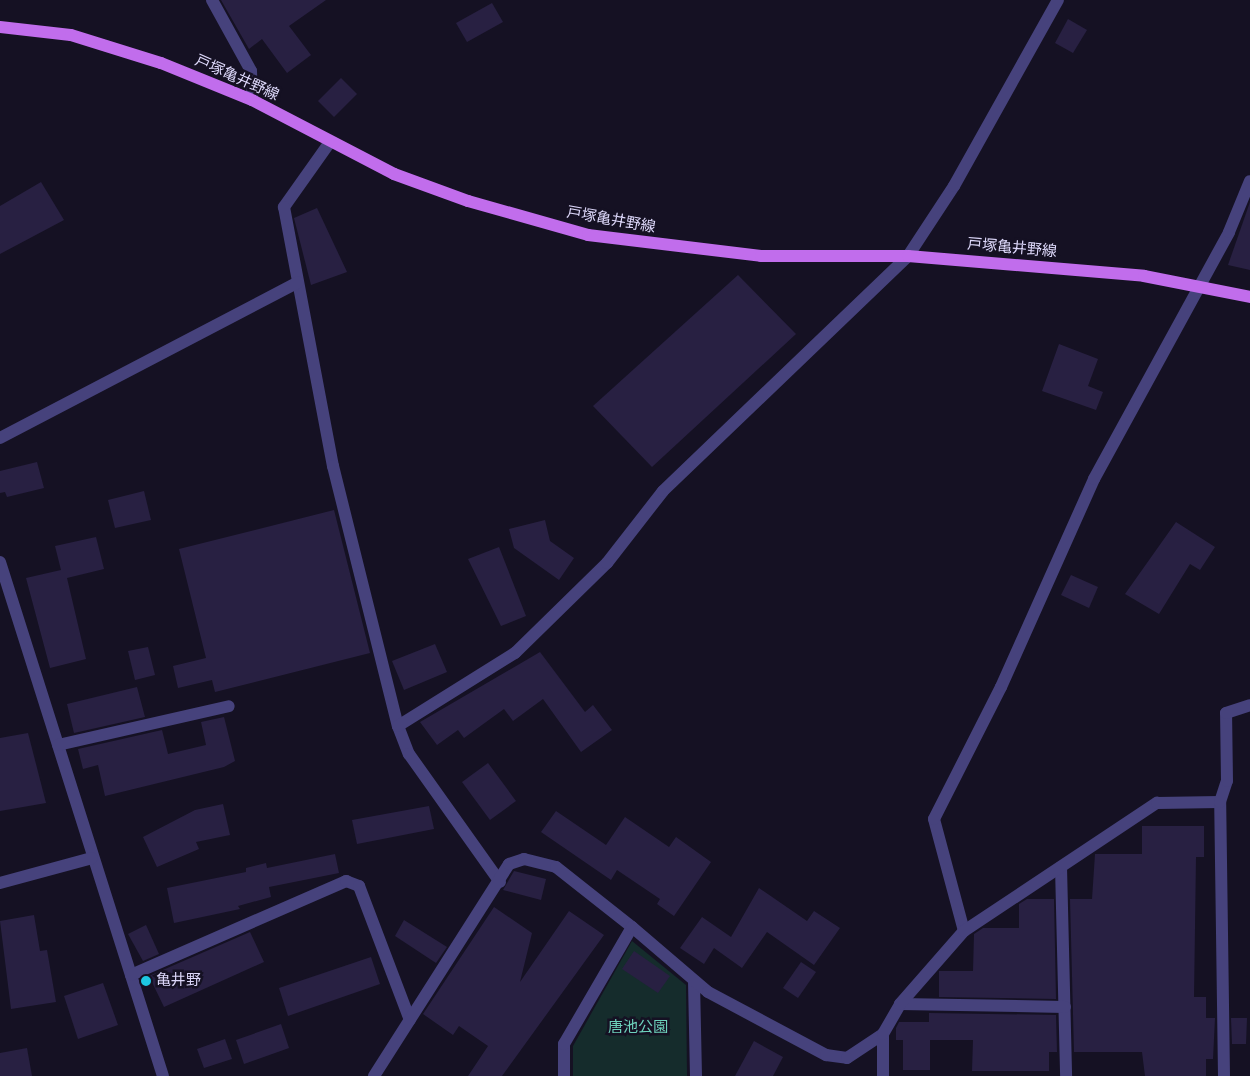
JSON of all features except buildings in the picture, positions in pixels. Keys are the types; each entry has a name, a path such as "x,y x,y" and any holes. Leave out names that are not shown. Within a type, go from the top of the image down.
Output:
{"main road":[{"name":"戸塚亀井野線","path":"0,27 72,35 162,64 252,100 394,174 468,201 588,235 761,256 908,256 1144,276 1250,296"}],"street":[{"path":"212,0 251,71 252,100"},
{"path":"398,726 515,653 607,563 663,491 908,256 954,186 1058,0"},
{"path":"330,142 284,207 333,466 398,726 409,754 500,882"},
{"path":"964,931 934,819 1001,687 1094,479 1196,286 1229,232 1250,181"},
{"path":"0,438 298,282"},
{"path":"0,562 92,858 163,1076"},
{"path":"1224,1076 1220,802 1227,781 1226,713 1250,705"},
{"path":"58,745 230,706"},
{"path":"374,1076 500,882 509,864 524,859 556,867 632,927 694,981 738,1011 836,1059 847,1058 882,1034 900,1004 964,931 1157,803 1220,802"},
{"path":"0,883 92,858"},
{"path":"1061,867 1066,1076"},
{"path":"131,975 346,882 359,886 410,1020"},
{"path":"564,1076 564,1044 632,927"},
{"path":"694,981 696,1076"},
{"path":"900,1004 1065,1007"},
{"path":"882,1034 883,1076"}],"green space":[{"name":"唐池公園","path":"632,941 686,985 687,1076 573,1076 573,1046"}],"place":[{"name":"亀井野","path":"146,981"}]}
